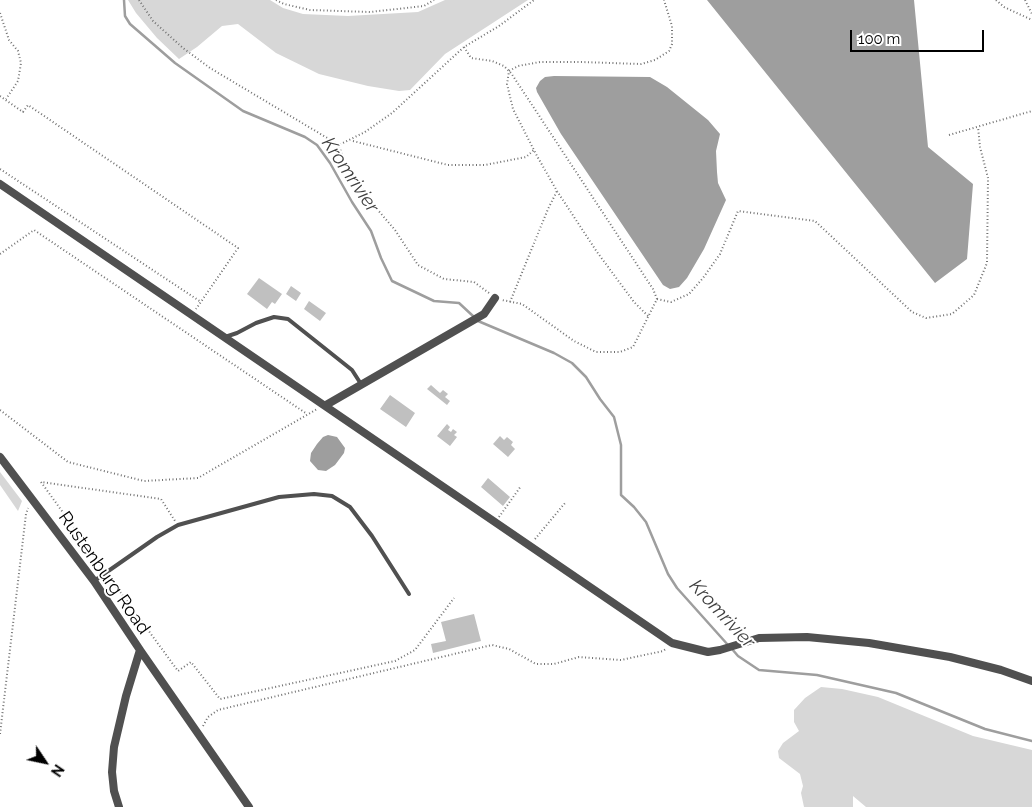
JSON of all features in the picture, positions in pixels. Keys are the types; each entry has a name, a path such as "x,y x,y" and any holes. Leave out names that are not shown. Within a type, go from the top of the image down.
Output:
{"street":[{"path":"0,184 225,338 326,404 672,642 708,652 759,638 807,637 869,644 950,657 1000,670 1032,681"},
{"path":"326,404 484,314 495,298"},
{"name":"Rustenburg Road","path":"0,457 33,498 94,581 140,650 126,696 114,747 112,772 114,791 119,807"},
{"path":"140,650 249,807"}],"lane":[{"path":"225,338 256,323 274,317 288,319 352,370 362,384"},
{"path":"94,581 157,537 178,525 279,497 298,494 332,496 350,507 372,536 409,594"}],"path":[{"path":"139,0 153,21 183,48 210,68 339,145 342,159 371,202 395,230 418,265 444,279 474,282 495,298 522,304 574,341 596,352 620,352 633,347 657,299 654,289 508,70 492,61 472,58 464,47"},
{"path":"276,0 284,4 310,10 370,12 424,6 434,0"},
{"path":"339,145 351,140 392,114 464,47 499,26 534,0"},
{"path":"508,70 540,62 642,64 655,60 669,51 672,44 672,26 664,0"},
{"path":"996,0 1032,20"},
{"path":"1025,0 1032,14"},
{"path":"0,13 9,40 18,51 21,64 18,81 6,100"},
{"path":"508,70 507,84 513,109 557,191 597,252 634,302 648,316"},
{"path":"0,96 23,112 28,105 238,248 201,302 0,169"},
{"path":"949,135 1032,111"},
{"path":"657,299 671,302 689,294 720,254 738,211 815,221 912,312 926,318 952,314 974,295 987,263 988,178 980,148 978,127"},
{"path":"351,140 448,165 485,165 526,157 534,150"},
{"path":"510,302 557,191"},
{"path":"0,254 34,230 307,414 198,478 144,481 68,462 0,410"},
{"path":"178,525 161,499 41,482 178,671 191,662 220,699 395,661 415,650 454,598"},
{"path":"496,521 522,486"},
{"path":"0,734 26,514 33,498"},
{"path":"530,544 565,503"},
{"path":"200,737 208,717 218,710 492,645 509,648 536,664 554,664 579,656 621,660 663,651 672,642"}],"shaded area":[{"path":"128,0 270,0 283,8 303,14 348,16 418,12 445,0 528,0 445,54 410,90 399,91 368,86 319,74 276,53 238,24 222,26 179,59 157,38 136,13"},
{"path":"707,0 914,0 928,147 973,184 967,259 935,283"},
{"path":"545,77 650,77 667,87 708,120 720,134 716,151 718,183 726,200 704,249 687,278 679,287 670,289 663,285 561,134 536,88"},
{"path":"328,435 337,437 345,448 344,453 335,465 326,471 318,470 310,461 311,453 323,437"},
{"path":"0,472 22,501 18,511 0,485"},
{"path":"821,687 842,689 878,697 973,736 1032,750 1032,807 866,807 853,796 853,807 804,807 801,793 803,786 800,774 779,758 778,751 783,743 799,731 794,722 794,710 805,698"}],"building":[{"path":"259,278 282,294 275,304 272,302 267,309 247,294"},
{"path":"291,286 301,293 296,301 286,294"},
{"path":"309,301 326,313 320,321 304,309"},
{"path":"431,385 440,393 443,390 448,394 445,397 450,401 447,405 427,389"},
{"path":"390,395 415,413 406,427 380,409"},
{"path":"447,424 450,427 448,430 451,432 453,429 457,432 454,435 457,437 450,446 437,436"},
{"path":"500,436 504,440 507,437 513,442 511,445 515,449 508,457 493,444"},
{"path":"488,478 510,497 503,506 481,487"},
{"path":"474,614 481,641 433,653 431,644 446,641 441,622"}],"waterway":[{"name":"Kromrivier","path":"124,0 125,16 130,24 175,63 243,111 305,137 317,145 371,231 392,281 434,301 459,303 473,316"},
{"name":"Kromrivier","path":"478,321 554,353 572,363 586,377 614,417 621,445 621,495 646,522 668,574 677,588 728,645"},
{"name":"Kromrivier","path":"732,649 738,656 759,670 817,675 896,693 985,729 1032,741"}]}
